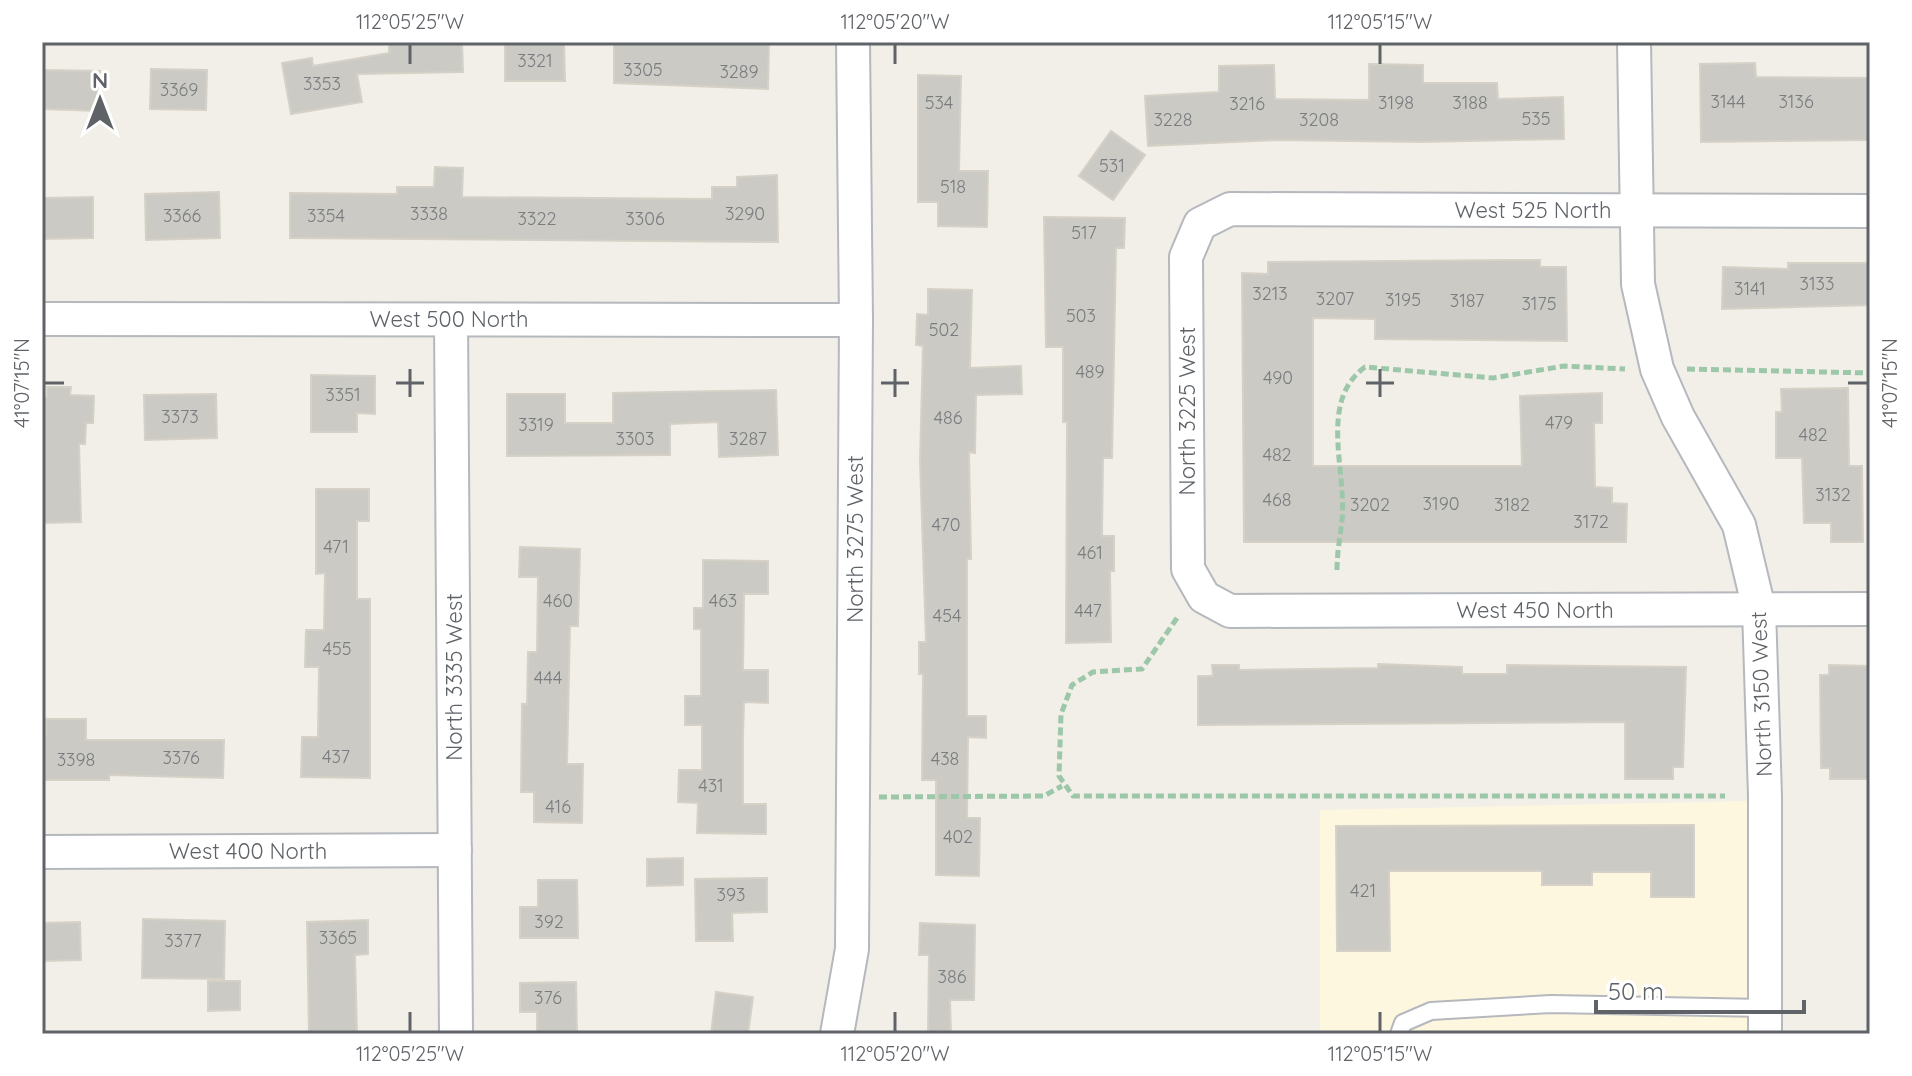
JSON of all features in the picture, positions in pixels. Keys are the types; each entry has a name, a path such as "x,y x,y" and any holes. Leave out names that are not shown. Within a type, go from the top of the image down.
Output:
{"street":[{"name":"North 3275 West","path":"837,1034 852,949 856,320 853,42"},
{"name":"North 3150 West","path":"1634,42 1638,284 1657,369 1678,417 1739,525 1759,609 1765,1021"},
{"name":"West 525 North","path":"1200,224 1230,209 1870,211"},
{"name":"North 3225 West","path":"1200,224 1186,257 1188,569 1204,597"},
{"name":"West 500 North","path":"42,319 856,320"},
{"name":"North 3335 West","path":"451,320 456,1034"},
{"name":"West 450 North","path":"1204,597 1230,611 1870,609"},
{"name":"West 400 North","path":"42,852 455,850"}],"lane":[{"path":"1399,1034 1403,1023 1431,1011 1551,1004 1765,1021"}],"path":[{"path":"1337,570 1337,544 1342,520 1338,425 1341,398 1351,377 1365,367 1493,378 1564,366 1625,369"},
{"path":"1686,369 1870,373"},
{"path":"1177,618 1142,669 1093,672 1072,685 1061,714 1059,776 1063,786 1073,796 1725,796"},
{"path":"870,797 1044,796 1063,786"}],"shaded area":[{"path":"1747,801 1747,1034 1320,1034 1320,810"}],"building":[{"path":"389,42 462,42 463,72 357,74 362,102 291,114 282,63 312,58 313,66 389,53"},
{"path":"505,42 564,42 565,81 505,81"},
{"path":"614,42 769,42 768,89 614,83"},
{"path":"1755,63 1756,77 1870,78 1870,140 1701,142 1700,64"},
{"path":"1369,64 1423,65 1423,83 1497,83 1498,99 1563,97 1564,139 1422,142 1276,140 1148,146 1145,96 1219,92 1219,66 1274,65 1275,99 1369,100"},
{"path":"151,69 207,70 206,110 150,109"},
{"path":"44,70 100,71 100,111 43,109"},
{"path":"918,75 961,76 959,171 988,171 987,227 938,226 938,202 918,202"},
{"path":"1111,131 1145,155 1113,200 1079,176"},
{"path":"435,167 463,168 462,197 712,199 712,187 737,187 737,177 777,175 778,242 290,238 290,193 397,194 397,187 434,187"},
{"path":"219,192 220,238 146,240 145,194"},
{"path":"93,197 93,238 42,239 42,198"},
{"path":"1044,217 1125,218 1124,248 1116,248 1112,458 1103,458 1102,536 1114,536 1114,571 1110,571 1111,642 1066,643 1067,422 1063,422 1063,347 1046,347"},
{"path":"1540,260 1540,267 1566,267 1567,341 1375,339 1375,319 1313,318 1313,466 1522,466 1520,396 1602,393 1602,423 1594,423 1595,487 1612,488 1612,503 1627,504 1626,542 1244,542 1242,273 1268,274 1268,262"},
{"path":"1788,263 1870,263 1870,305 1722,309 1723,267 1788,269"},
{"path":"928,289 972,290 970,368 1021,366 1022,394 976,395 975,453 969,452 971,559 967,559 967,716 986,716 986,738 968,737 967,818 980,818 979,876 936,875 936,780 922,780 923,674 919,674 919,642 926,642 920,461 923,346 916,345 917,314 928,315"},
{"path":"311,375 375,376 375,414 357,413 357,432 311,432"},
{"path":"47,387 71,387 70,395 94,396 93,423 86,423 85,444 79,444 81,522 42,523 42,397 47,397"},
{"path":"1848,388 1849,466 1862,466 1863,542 1831,542 1831,523 1804,523 1802,458 1776,458 1776,412 1782,412 1781,389"},
{"path":"776,390 778,455 719,457 718,422 670,424 670,455 507,456 507,394 565,394 565,423 613,423 613,393"},
{"path":"216,394 217,438 145,440 144,395"},
{"path":"316,489 369,489 369,521 357,521 357,599 370,599 370,778 301,777 302,737 318,737 319,667 305,667 306,630 324,630 325,573 316,574"},
{"path":"520,547 580,549 578,626 570,626 567,764 583,764 582,823 534,822 534,792 521,792 522,704 527,704 528,652 537,652 538,577 519,577"},
{"path":"703,560 768,561 768,594 744,594 743,670 768,670 768,703 744,702 743,735 743,804 766,804 766,834 697,833 698,803 678,802 679,770 702,770 702,725 685,725 685,696 701,696 701,629 694,629 694,608 703,608"},
{"path":"1378,664 1462,667 1462,674 1507,674 1507,665 1686,667 1683,767 1673,767 1673,779 1625,779 1625,722 1198,725 1198,676 1213,676 1212,665 1239,665 1239,670 1378,668"},
{"path":"1829,665 1870,666 1870,779 1830,779 1830,768 1821,768 1820,675 1829,675"},
{"path":"46,719 86,719 86,740 224,740 223,778 109,775 109,780 42,780 42,735 46,735"},
{"path":"1694,825 1694,897 1651,897 1651,872 1592,872 1592,885 1542,885 1542,871 1389,871 1390,951 1337,951 1336,826"},
{"path":"683,858 683,885 647,886 647,859"},
{"path":"767,878 767,912 732,913 733,941 696,941 695,879"},
{"path":"538,880 577,880 578,938 520,938 520,907 538,907"},
{"path":"143,919 225,921 224,979 142,978"},
{"path":"368,920 368,954 355,955 357,1034 309,1034 307,922"},
{"path":"80,922 81,960 42,961 42,923"},
{"path":"920,923 975,925 974,1000 950,1000 951,1034 928,1034 929,955 919,955"},
{"path":"208,981 240,981 240,1010 208,1011"},
{"path":"576,982 577,1034 537,1034 537,1012 520,1012 520,983"},
{"path":"716,992 753,997 748,1034 711,1034"}]}
